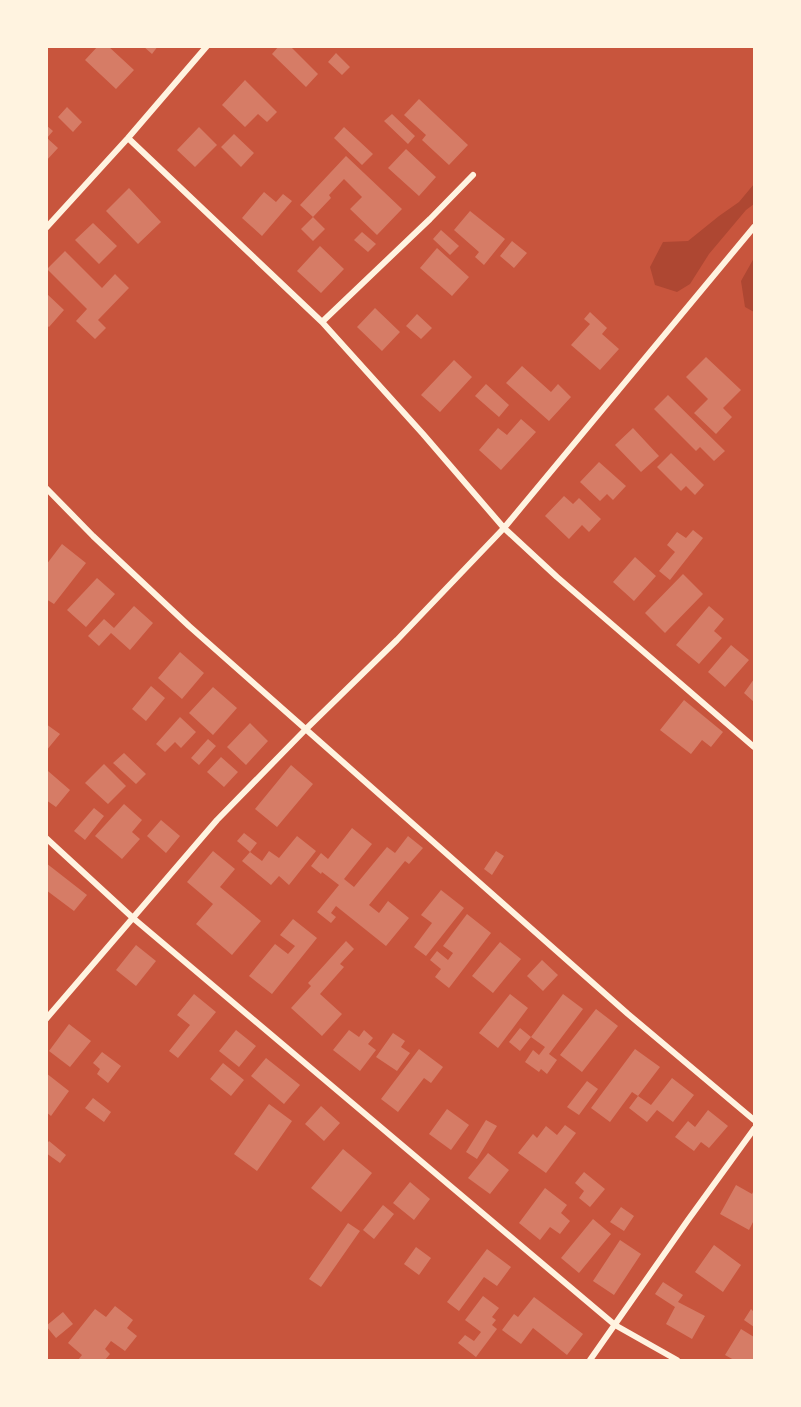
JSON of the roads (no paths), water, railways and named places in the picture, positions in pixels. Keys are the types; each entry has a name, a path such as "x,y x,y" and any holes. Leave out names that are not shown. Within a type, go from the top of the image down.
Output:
{"street":[{"path":"46,228 207,46"},
{"path":"128,138 322,322 504,528 557,577 754,747"},
{"path":"322,322 473,175"},
{"path":"46,1019 217,820 504,528 754,227"},
{"path":"46,488 93,536 189,626 628,1014 754,1120"},
{"path":"46,837 133,918 615,1325 677,1360"},
{"path":"590,1360 754,1129"}]}
